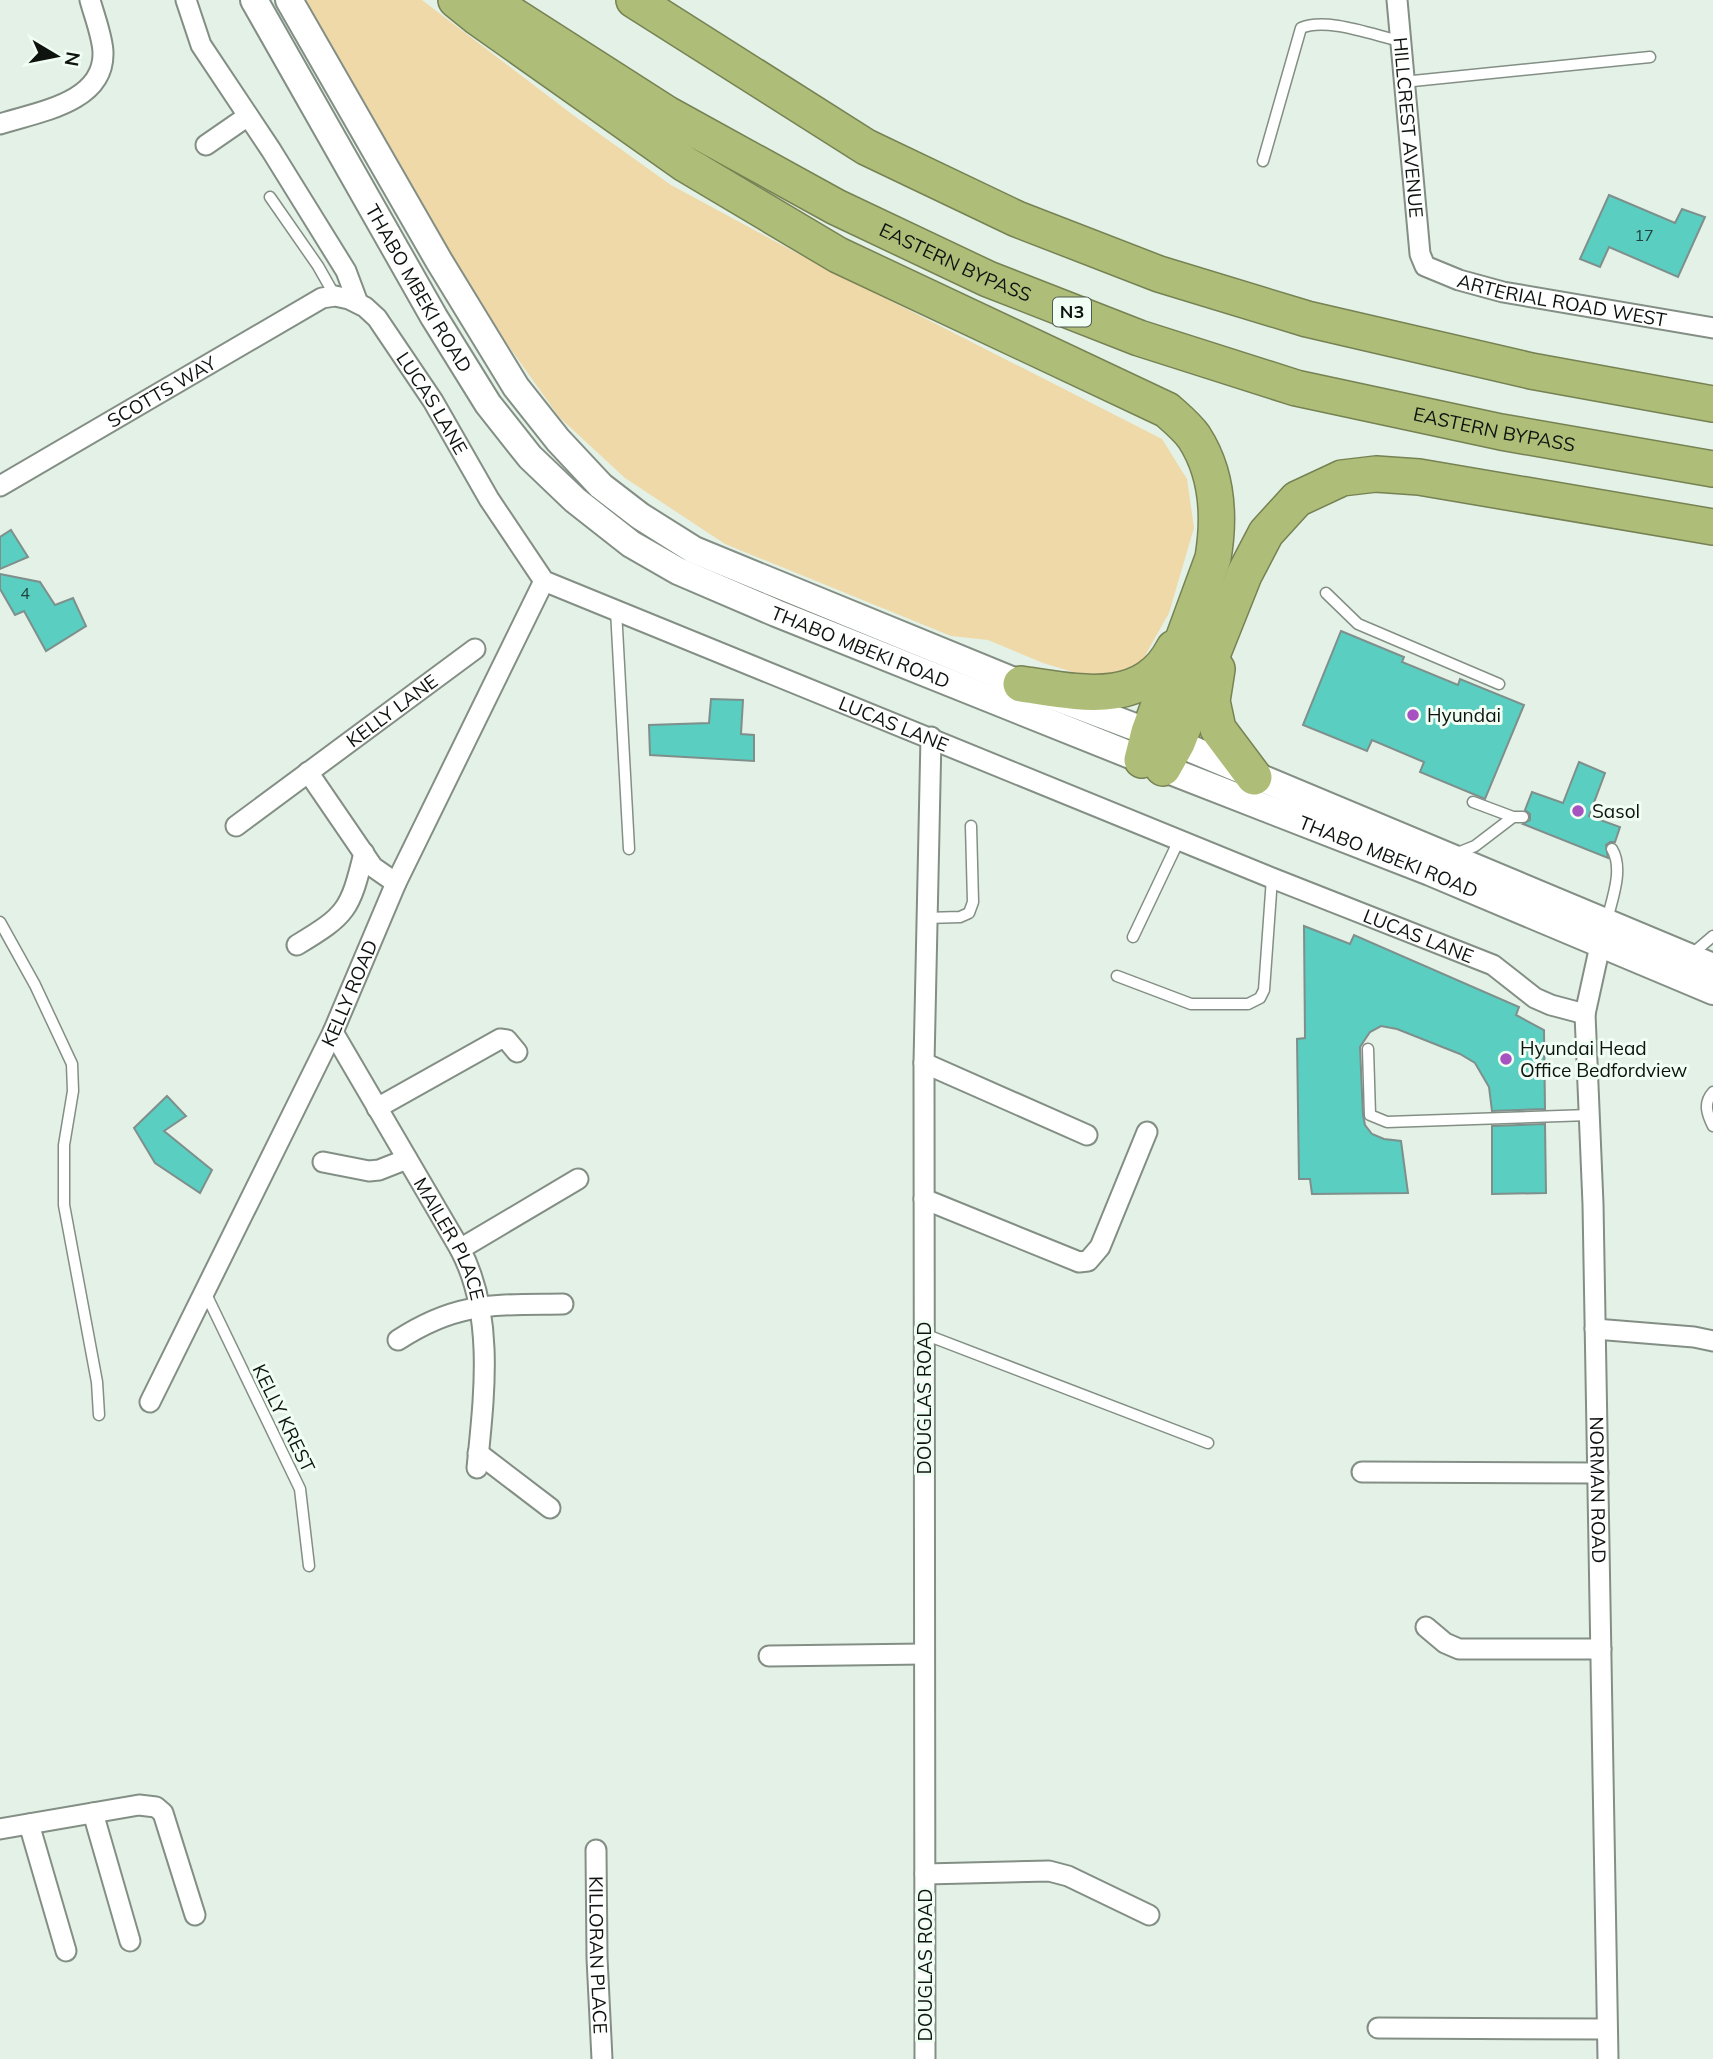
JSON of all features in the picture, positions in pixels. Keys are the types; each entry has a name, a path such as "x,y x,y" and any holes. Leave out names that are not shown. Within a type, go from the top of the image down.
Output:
{"highway":[{"path":"456,0 685,164 838,255 1167,410 1194,437 1209,470 1218,508 1209,617 1214,716 1226,741 1254,776"},
{"name":"EASTERN BYPASS","path":"489,0 667,114 836,207 988,279 1139,338 1296,388 1501,432 1713,469"},
{"path":"635,0 866,147 1017,219 1159,274 1320,322 1531,371 1713,404"},
{"path":"1021,684 1091,694 1116,691 1145,681 1209,617 1244,575 1266,533 1297,499 1342,478 1376,474 1419,477 1713,527"},
{"path":"1158,751 1209,617"}],"main road":[{"name":"THABO MBEKI ROAD","path":"254,0 434,317 488,404 530,457 575,500 631,544 678,571 776,613 1158,751 1254,776 1449,856 1713,991"},
{"name":"THABO MBEKI ROAD","path":"289,0 439,261 516,387 558,440 601,486 640,516 694,550 1021,684 1158,751 1396,858 1603,934 1701,962"}],"street":[{"path":"0,124 74,100 97,80 103,53 90,0"},
{"path":"186,0 201,45 346,271 358,303"},
{"name":"HILLCREST AVENUE","path":"1397,0 1420,254"},
{"path":"206,145 248,116"},
{"name":"ARTERIAL ROAD WEST","path":"1420,254 1425,266 1459,281 1503,292 1713,328"},
{"name":"LUCAS LANE","path":"328,297 358,303 377,318 433,401 489,499 544,581 1272,878 1493,965 1535,998 1585,1014"},
{"name":"SCOTTS WAY","path":"0,486 328,297"},
{"name":"KELLY ROAD","path":"150,1402 332,1032 396,883 544,581"},
{"name":"KELLY LANE","path":"236,826 474,649"},
{"name":"DOUGLAS ROAD","path":"925,2059 924,1063 931,737"},
{"path":"308,772 373,867 396,883"},
{"path":"297,945 328,926 347,906 356,885 364,853"},
{"name":"NORMAN ROAD","path":"1603,934 1585,1014 1595,1329 1608,2059"},
{"name":"MAILER PLACE","path":"332,1032 460,1249 473,1278 480,1306 484,1357 483,1413 477,1460 550,1508"},
{"path":"377,1108 498,1040 507,1040 517,1052"},
{"path":"924,1063 1087,1135"},
{"path":"924,1199 1079,1262 1088,1261 1100,1247 1147,1132"},
{"path":"323,1162 369,1171 407,1159"},
{"path":"460,1249 578,1179"},
{"path":"398,1340 423,1323 480,1306 563,1304"},
{"path":"1595,1329 1694,1336 1713,1341"},
{"path":"1363,1472 1598,1473"},
{"path":"1426,1627 1445,1643 1459,1649 1601,1649"},
{"path":"769,1656 924,1654"},
{"path":"0,1829 148,1804 156,1807 163,1813 195,1915"},
{"path":"93,1813 130,1941"},
{"path":"29,1824 66,1951"},
{"name":"KILLORAN PLACE","path":"596,1850 597,1970 603,2059"},
{"path":"925,1874 1049,1871 1068,1876 1149,1915"},
{"path":"1378,2028 1608,2029"}],"lane":[{"path":"1263,161 1301,28 1309,24 1324,24 1400,41"},
{"path":"1403,82 1650,57"},
{"path":"270,197 317,266 328,297"},
{"path":"1326,593 1358,624 1499,684"},
{"path":"616,610 629,849"},
{"path":"1449,856 1475,846 1518,817 1473,802"},
{"path":"926,918 960,917 969,913 974,902 971,826"},
{"path":"1133,937 1179,840"},
{"path":"1603,934 1617,869 1616,856 1612,849"},
{"path":"1117,976 1191,1004 1248,1004 1259,998 1264,990 1272,878"},
{"path":"0,922 35,985 72,1064 73,1091 64,1145 64,1205 97,1381 99,1415"},
{"path":"1701,962 1713,936"},
{"path":"1368,1049 1368,1102 1370,1115 1377,1120 1387,1122 1589,1115"},
{"path":"1713,1092 1708,1097 1707,1106 1713,1126"},
{"name":"KELLY KREST","path":"205,1292 300,1489 309,1566"},
{"path":"924,1334 1208,1443"}],"shaded area":[{"path":"304,0 422,0 573,115 671,185 793,251 1162,439 1187,479 1194,528 1169,613 1137,670 1103,681 1043,663 988,640 951,636 725,544 625,478 559,417 461,279"}],"building":[{"path":"1609,195 1675,223 1682,209 1705,217 1678,277 1609,247 1600,267 1580,259"},
{"path":"11,530 28,557 0,569 0,537"},
{"path":"0,574 40,582 55,605 73,598 86,626 46,651 24,611 15,615 0,589"},
{"name":"Hyundai","path":"1341,631 1404,657 1402,662 1458,685 1460,679 1524,705 1485,799 1420,772 1424,762 1372,740 1367,751 1303,725"},
{"path":"711,699 743,700 741,734 754,735 754,761 650,755 649,725 709,723"},
{"path":"1579,762 1605,773 1589,816 1620,827 1615,842 1606,845 1608,858 1523,824 1530,820 1530,814 1525,810 1532,792 1563,803"},
{"name":"Hyundai Head Office Bedfordview","path":"1304,926 1350,944 1354,935 1519,1007 1516,1015 1544,1030 1545,1109 1492,1111 1489,1087 1475,1063 1460,1054 1397,1029 1381,1026 1370,1032 1360,1047 1363,1115 1365,1125 1372,1134 1401,1141 1408,1193 1312,1194 1310,1179 1299,1179 1297,1039 1305,1038"},
{"path":"167,1096 186,1116 164,1131 212,1170 200,1193 155,1163 134,1128"},
{"path":"1545,1124 1546,1193 1492,1194 1492,1126"}],"place":[{"name":"Hyundai","path":"1413,715"},
{"name":"Sasol","path":"1578,811"},
{"name":"Hyundai Head Office Bedfordview","path":"1506,1059"}]}
